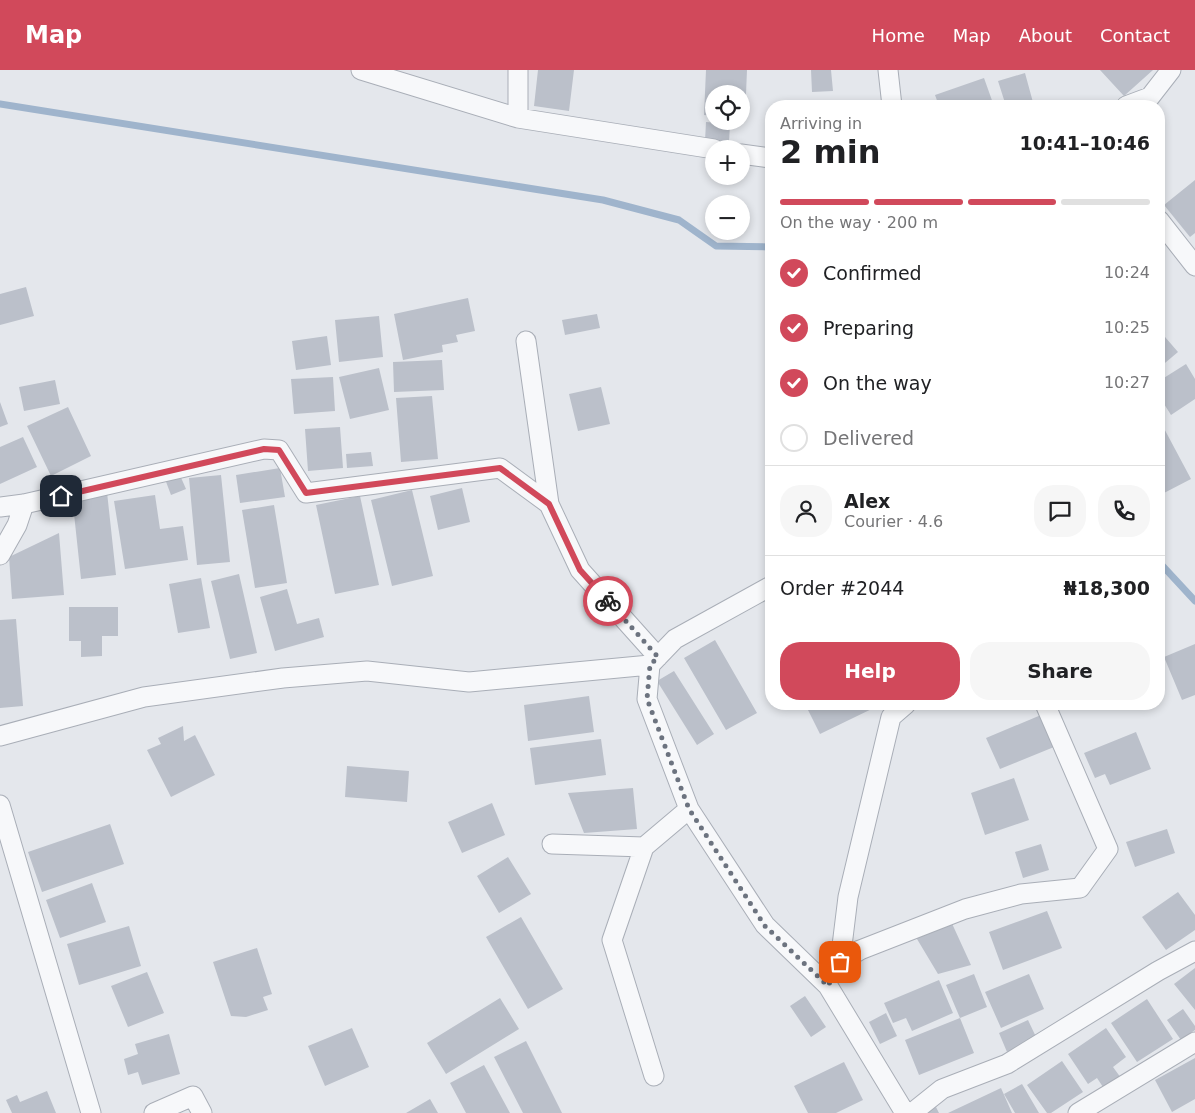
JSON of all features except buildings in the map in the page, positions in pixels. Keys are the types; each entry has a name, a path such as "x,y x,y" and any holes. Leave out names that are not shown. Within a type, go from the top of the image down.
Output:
{"street":[{"path":"361,70 518,118 705,148"},
{"path":"518,70 518,118"},
{"path":"888,70 891,100"},
{"path":"1142,100 1150,97 1171,70"},
{"path":"750,155 765,157"},
{"path":"1165,228 1195,266"},
{"path":"526,342 549,504 580,570 654,661"},
{"path":"0,507 24,504 264,449 279,450 306,493 500,468 549,504"},
{"path":"0,555 17,525 24,504"},
{"path":"765,589 675,639 654,661 647,699 689,809 765,926 828,986 905,1113"},
{"path":"0,736 144,696 283,678 367,671 469,682 654,661"},
{"path":"828,986 840,962 848,897 891,717 899,710"},
{"path":"840,962 860,950 965,909 1021,894 1080,888 1108,849 1049,710"},
{"path":"0,805 91,1113"},
{"path":"654,1076 612,940 644,847 689,809"},
{"path":"552,844 644,847"},
{"path":"912,1113 942,1089 1007,1064 1158,971 1195,951"},
{"path":"1078,1113 1195,1042"},
{"path":"154,1113 193,1096 202,1113"}],"waterway":[{"path":"0,104 603,200 679,220 716,246 765,247"},
{"path":"1165,568 1195,601"}],"way so far":[{"path":"608,601 658,657 650,665 647,699 689,809 765,926 828,986 840,962"}],"route":[{"path":"61,496 264,449 279,450 306,493 500,468 549,504 580,570 608,601"}]}
